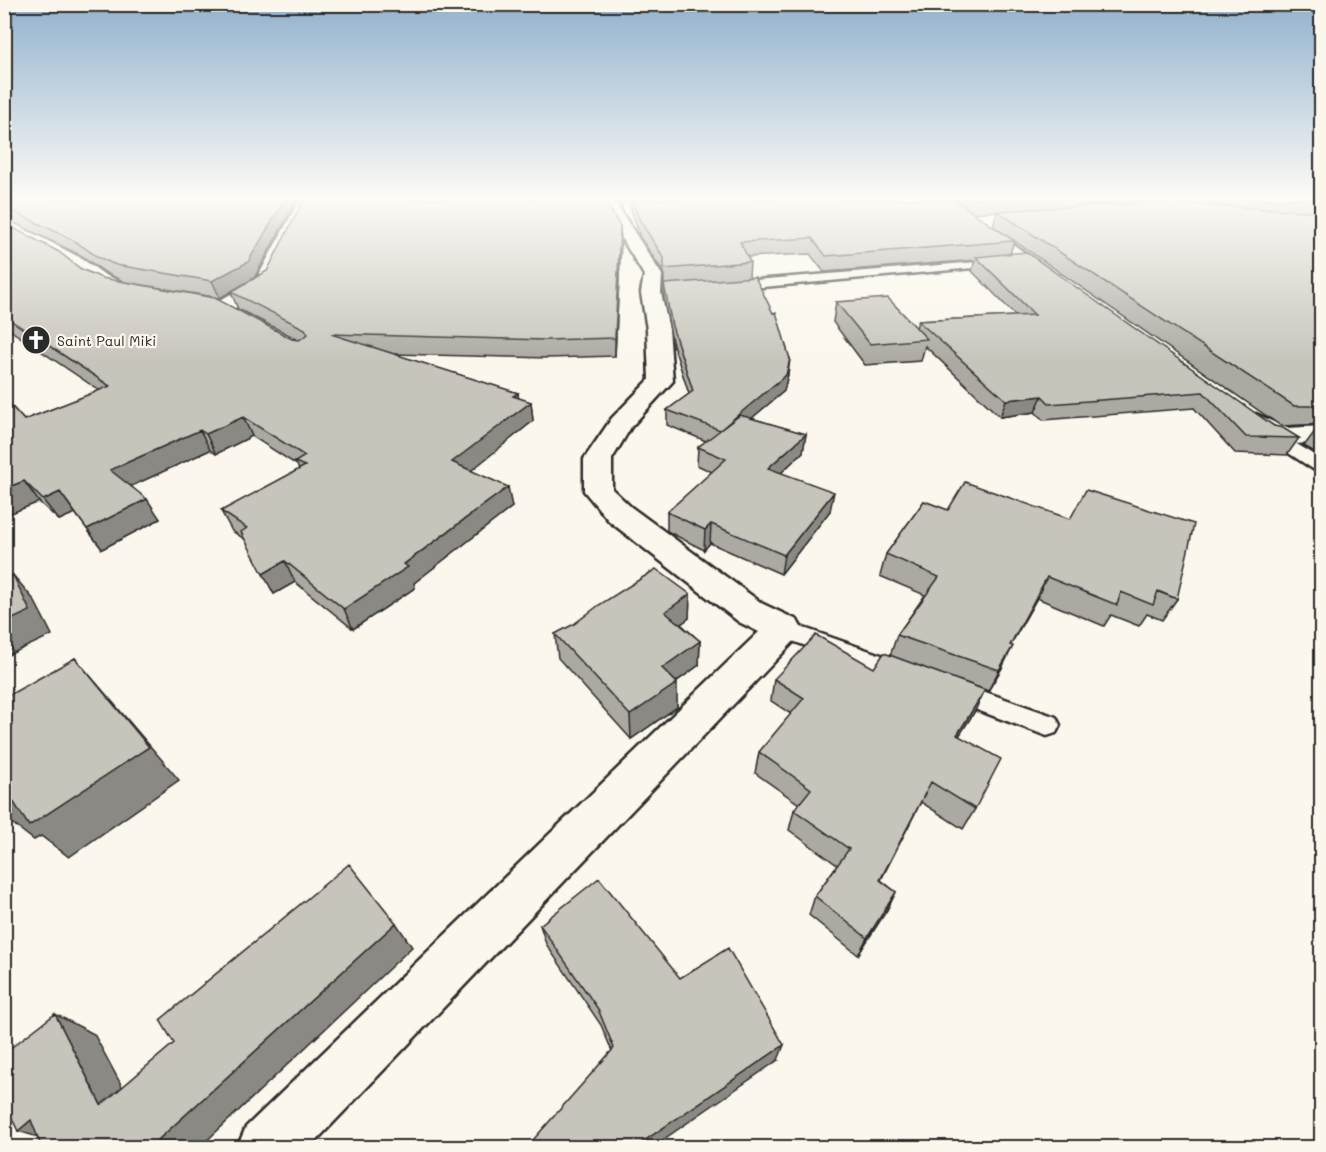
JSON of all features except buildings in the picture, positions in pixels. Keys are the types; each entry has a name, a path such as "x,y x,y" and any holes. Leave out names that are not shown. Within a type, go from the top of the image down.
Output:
{"street":[{"path":"58,253 98,279 119,289 149,294"},
{"path":"168,298 228,310 264,283 278,253"},
{"path":"267,1148 784,629 751,613 620,514 598,491 598,459 621,423 661,381 657,293 653,275 639,253"},
{"path":"1016,253 1065,288"},
{"path":"1235,408 1273,435 1291,437 1322,434"},
{"path":"4,1090 33,1148"}],"lane":[{"path":"722,287 1027,261"},
{"path":"1273,435 1322,467"},
{"path":"784,629 1047,725"}],"place":[{"name":"Saint Paul Miki","path":"36,340"}]}
